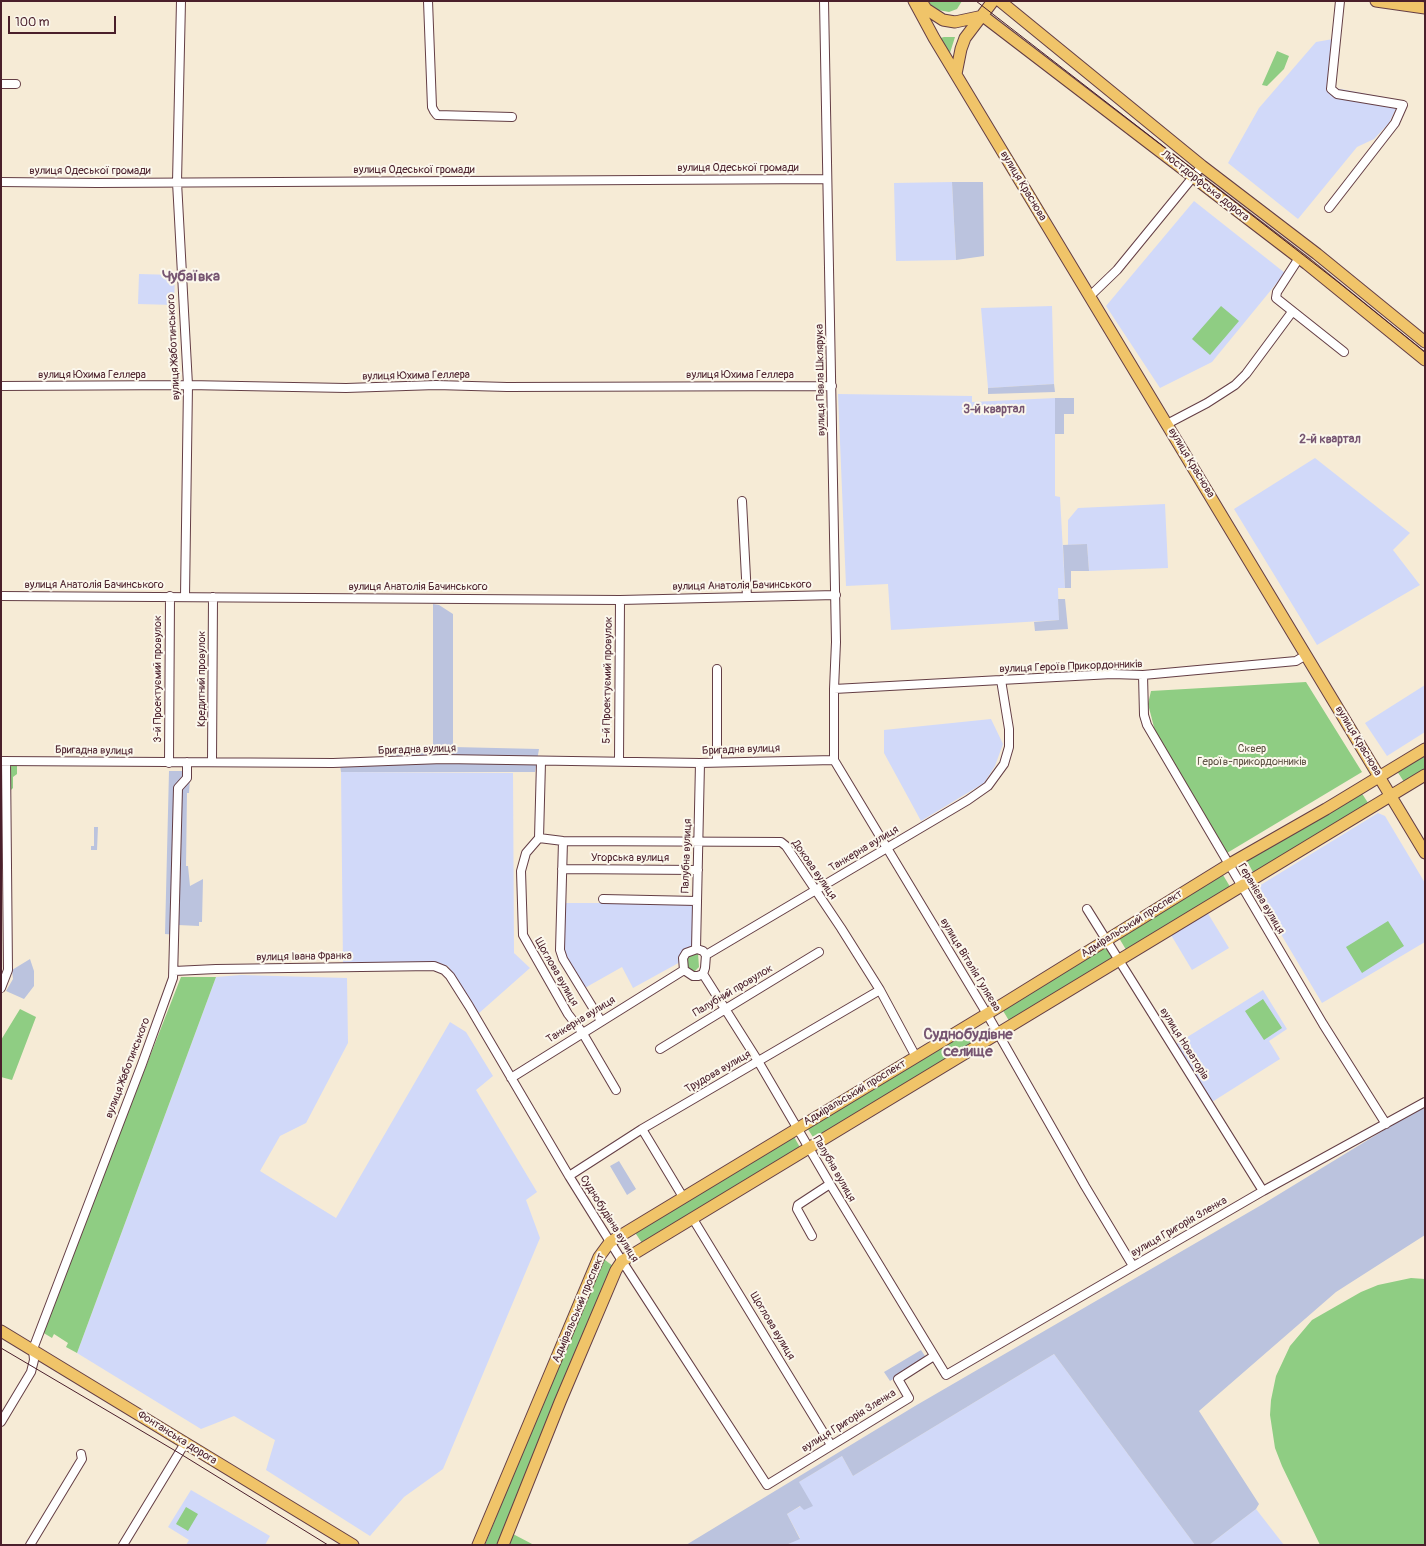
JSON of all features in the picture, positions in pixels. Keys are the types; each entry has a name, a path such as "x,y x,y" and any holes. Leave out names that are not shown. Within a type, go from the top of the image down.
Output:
{"main road":[{"name":"вулиця Краснова","path":"914,1 928,28 1425,853"},
{"path":"921,1 930,12 943,20 954,22 988,9"},
{"name":"Люстдорфська дорога","path":"1000,1 1202,166 1312,250 1425,342"},
{"path":"1376,1 1425,8"},
{"path":"956,74 961,49 966,38 988,9"},
{"name":"Люстдорфська дорога","path":"988,9 1193,177 1299,258 1425,360"},
{"name":"Адміральський проспект","path":"478,1545 599,1257 610,1242 987,1014 1228,864 1425,749"},
{"name":"Адміральський проспект","path":"503,1545 572,1373 616,1270 622,1261 1425,775"},
{"name":"Фонтанська дорога","path":"1,1330 353,1545"}],"street":[{"name":"вулиця Жаботинського","path":"181,1 177,182 188,386 185,596"},
{"path":"428,1 432,107 434,111 437,115 512,117"},
{"name":"вулиця Павла Шклярука","path":"824,1 836,595 834,760"},
{"path":"1329,208 1395,123 1403,105 1337,94 1331,89 1340,1"},
{"path":"1,84 16,84"},
{"path":"1090,296 1117,270 1202,166"},
{"name":"вулиця Одеської громади","path":"1,182 827,179"},
{"path":"1299,258 1277,292 1276,298 1344,352"},
{"path":"1167,424 1235,386 1246,374 1292,312"},
{"name":"вулиця Юхима Геллера","path":"1,386 346,388 436,385 507,387 832,386"},
{"path":"742,501 747,597"},
{"name":"вулиця Анатолія Бачинського","path":"1,596 620,600 836,595"},
{"name":"3-й Проектуємий провулок","path":"168,763 170,596"},
{"name":"Кредитний провулок","path":"212,762 213,597"},
{"name":"5-й Проектуємий провулок","path":"618,761 620,600"},
{"name":"вулиця Героїв Прикордонників","path":"834,689 1112,674 1143,675 1296,661 1306,655"},
{"path":"717,669 717,762"},
{"name":"Геранієва вулиця","path":"1143,675 1144,715 1147,725 1323,1024 1386,1124"},
{"name":"Танкерна вулиця","path":"706,955 988,786 1004,764 1009,747 1009,729 1001,680"},
{"name":"Бригадна вулиця","path":"3,761 333,763 443,760 700,763 834,760"},
{"name":"вулиця Віталія Гуляєва","path":"834,760 999,1034 1085,1186 1133,1266"},
{"path":"1,988 4,969 3,761"},
{"name":"вулиця Жаботинського","path":"1,1422 29,1376 34,1360 33,1349 169,992 174,971 178,788 187,778 184,762"},
{"path":"539,838 541,762"},
{"name":"Палубна вулиця","path":"696,949 700,763"},
{"name":"Докова вулиця","path":"539,838 563,841 781,842 786,846 880,990 916,1057"},
{"name":"Щоглова вулиця","path":"539,838 526,853 521,871 523,936 568,1014 582,1032 616,1090"},
{"path":"563,841 560,950 563,959 601,1020"},
{"name":"Угорська вулиця","path":"562,869 698,870"},
{"path":"603,899 697,901"},
{"name":"вулиця Новаторів","path":"1087,909 1263,1191"},
{"path":"696,949 703,951 706,955 703,974 693,976 684,970 683,958 686,953 696,949"},
{"name":"Палубний провулок","path":"660,1049 819,952"},
{"name":"вулиця Івана Франка","path":"174,971 434,966"},
{"name":"Суднобудівна вулиця","path":"434,966 444,970 450,976 610,1242 768,1485"},
{"name":"Танкерна вулиця","path":"511,1078 601,1020 684,970"},
{"name":"Палубна вулиця","path":"703,974 758,1061 830,1184 946,1375"},
{"name":"Трудова вулиця","path":"569,1176 642,1129 880,990"},
{"name":"вулиця Григорія Зленка","path":"946,1375 1263,1191 1425,1102"},
{"path":"642,1129 683,1197"},
{"path":"812,1236 797,1209 798,1205 830,1184"},
{"name":"Щоглова вулиця","path":"693,1219 832,1445"},
{"name":"вулиця Григорія Зленка","path":"768,1485 909,1398 898,1379 934,1356"},
{"path":"123,1545 185,1443"},
{"path":"30,1545 82,1459 81,1454"}],"shaded area":[{"path":"1333,39 1335,88 1400,100 1389,123 1374,139 1357,147 1298,219 1228,163 1259,108 1316,42"},
{"path":"952,182 956,260 896,261 894,183"},
{"path":"952,182 983,182 984,256 956,260"},
{"path":"1194,201 1285,273 1212,362 1160,388 1106,306"},
{"path":"139,274 175,275 174,305 138,304"},
{"path":"1052,306 1054,384 988,388 981,308"},
{"path":"1054,384 1055,392 988,394 988,388"},
{"path":"838,394 972,396 972,402 1055,398 1055,496 1060,497 1065,588 1058,588 1059,620 891,630 888,584 846,586"},
{"path":"1055,398 1074,398 1074,414 1064,414 1064,434 1055,434"},
{"path":"1315,458 1410,533 1393,550 1420,585 1317,645 1234,509"},
{"path":"1165,504 1168,568 1089,571 1087,544 1068,545 1068,520 1078,508"},
{"path":"1087,544 1089,571 1071,571 1071,588 1065,588 1063,545"},
{"path":"1058,599 1065,599 1068,629 1035,631 1034,622 1059,620"},
{"path":"433,604 439,605 453,614 453,747 539,749 535,772 341,772 340,765 390,758 391,752 433,751"},
{"path":"1425,685 1425,732 1387,756 1365,723"},
{"path":"991,719 1003,744 995,766 984,783 921,821 884,753 884,730"},
{"path":"169,771 185,771 190,779 189,793 187,793 186,866 188,866 190,886 203,879 202,922 199,922 199,926 178,925 178,935 165,934"},
{"path":"341,772 513,773 514,953 530,968 478,1014 448,966 433,964 343,967"},
{"path":"1378,813 1385,816 1425,883 1425,942 1322,1003 1254,889"},
{"path":"94,827 98,827 97,850 91,850 91,846 94,846"},
{"path":"562,903 695,903 693,955 633,988 622,967 583,989 562,953"},
{"path":"1204,907 1229,948 1192,970 1168,930"},
{"path":"30,959 34,971 34,986 24,999 6,991 13,979 12,970"},
{"path":"241,975 347,978 348,1043 306,1123 280,1136 260,1171 336,1218 450,1022 466,1032 493,1076 476,1090 537,1192 526,1200 540,1238 443,1469 404,1497 370,1536 266,1470 275,1440 234,1416 201,1429 77,1353 216,977"},
{"path":"1263,990 1287,1029 1269,1041 1280,1059 1212,1102 1176,1044"},
{"path":"1425,1105 1425,1235 1336,1292 1199,1411 1259,1504 1256,1509 1209,1545 1195,1545 1054,1354 853,1476 842,1456 799,1482 813,1506 804,1510 800,1506 787,1514 800,1539 786,1545 686,1545 915,1406 1263,1204"},
{"path":"619,1161 636,1189 627,1195 610,1166"},
{"path":"921,1350 927,1359 890,1381 884,1372"},
{"path":"1054,1354 1195,1545 786,1545 800,1538 787,1514 801,1506 799,1482 842,1456 853,1476"},
{"path":"191,1490 270,1536 265,1545 186,1545 189,1540 168,1527"},
{"path":"1256,1509 1284,1545 1209,1545"}],"green space":[{"path":"926,1 962,1 957,9 949,12 938,10"},
{"path":"955,37 949,56 936,39"},
{"path":"1277,51 1289,56 1284,69 1267,86 1262,85"},
{"path":"1221,306 1239,321 1210,355 1192,339"},
{"name":"Сквер Героїв-прикордонників","path":"1306,682 1362,772 1227,853 1155,731 1148,704 1151,691"},
{"path":"1425,754 1425,773 1406,785 1397,771"},
{"path":"15,764 17,766 17,774 13,777 13,788 11,790 7,788 10,766"},
{"path":"1361,792 1370,806 1255,876 1247,861"},
{"path":"1223,875 1232,890 1128,953 1119,938"},
{"path":"1388,921 1404,946 1362,973 1346,947"},
{"path":"1105,946 1115,961 1011,1024 1002,1009"},
{"path":"698,953 699,967 695,971 692,971 687,966 686,957"},
{"path":"181,977 216,977 77,1353 66,1347 68,1343 54,1334 52,1338 42,1332"},
{"path":"1263,999 1282,1028 1264,1040 1245,1011"},
{"path":"20,1009 36,1017 12,1080 1,1077 1,1040"},
{"path":"971,1026 981,1042 816,1142 806,1126"},
{"path":"793,1135 802,1151 644,1246 634,1231"},
{"path":"601,1257 613,1266 499,1545 485,1545"},
{"path":"1411,1278 1425,1279 1425,1545 1320,1545 1282,1466 1275,1448 1270,1415 1271,1400 1276,1376 1290,1346 1312,1320 1361,1292 1378,1285"},
{"path":"186,1507 198,1514 188,1531 176,1524"},
{"path":"513,1534 534,1545 508,1545"}],"tram line":[{"path":"976,1 1338,282 1425,352"},
{"path":"1,1348 179,1453 328,1545"}],"district":[{"name":"Чубаївка","path":"191,277"},
{"name":"3-й квартал","path":"994,410"},
{"name":"2-й квартал","path":"1330,440"},
{"name":"Суднобудівне селище","path":"968,1044"}]}
